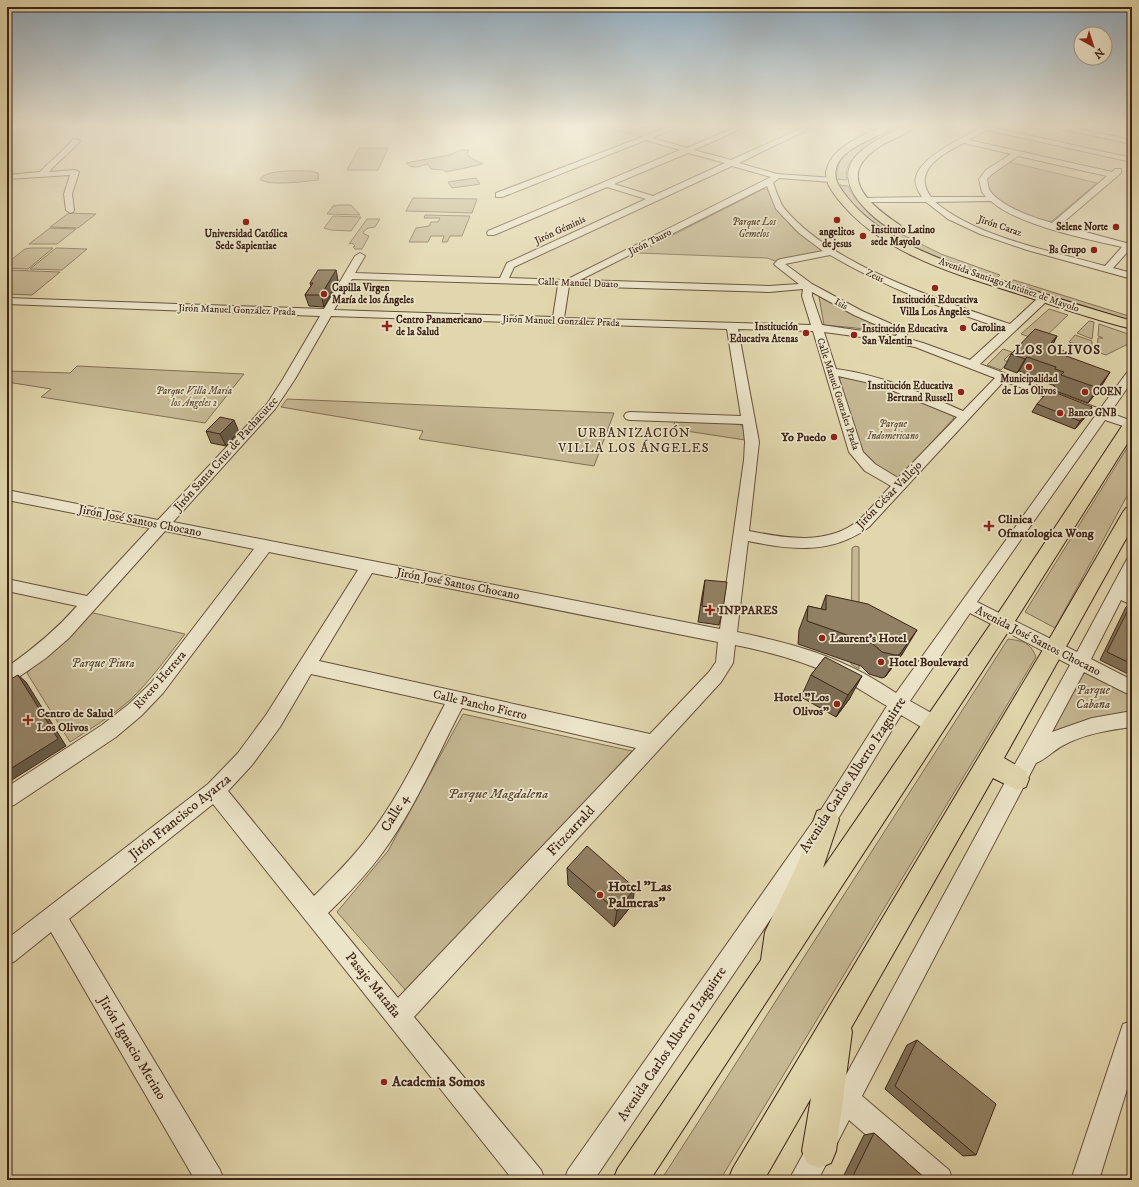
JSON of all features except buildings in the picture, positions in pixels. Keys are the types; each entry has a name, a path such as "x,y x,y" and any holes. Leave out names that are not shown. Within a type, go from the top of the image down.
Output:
{"main road":[{"name":"Avenida Santiago Antúnez de Mayolo","path":"832,182 842,200 854,213 890,239 919,253 956,268 1044,298 1132,325"},
{"path":"853,182 856,190 864,200 881,217 905,233"},
{"path":"630,1180 1003,623 1132,424"},
{"path":"745,1180 1055,649 1132,512"},
{"path":"988,762 1022,770"},
{"path":"775,964 779,932 810,868 826,820"},
{"path":"819,1151 838,1023"}],"street":[{"path":"70,210 68,194 72,182"},
{"path":"498,195 531,182"},
{"path":"491,233 611,182"},
{"name":"Jirón Géminis","path":"503,280 510,265 690,182"},
{"name":"Jirón Tauro","path":"568,283 768,182"},
{"name":"Zeus","path":"769,182 770,191 775,202 786,217 806,236 831,252 868,273 897,286 1011,328"},
{"name":"Jirón Caraz","path":"920,182 922,191 929,199 950,217 971,227 1024,246 1132,276"},
{"path":"983,182 983,187 990,199"},
{"path":"1054,226 1104,182"},
{"path":"607,184 654,199"},
{"path":"864,200 990,199 1013,212 1054,226 1130,244"},
{"path":"1106,269 1130,244"},
{"name":"Isis","path":"831,252 781,262 779,264 808,286 858,313 897,329 902,334 900,340"},
{"name":"Jirón Santa Cruz de Pachacutec","path":"7,676 40,653 62,633 162,526 274,402 289,379 360,256"},
{"name":"Calle Manuel Duato","path":"348,276 769,289 808,286"},
{"path":"558,321 563,286 568,283"},
{"name":"Calle Manuel Gonzales Prada","path":"808,286 806,296 859,457 874,471 900,485"},
{"path":"972,365 1044,298"},
{"name":"Jirón Manuel González Prada","path":"7,301 558,321 817,328 860,332 900,340 924,347 1132,424"},
{"name":"Fitzcarrald","path":"398,1016 719,673 724,663 742,535 752,442 732,326"},
{"path":"831,372 860,375 879,380 965,416"},
{"name":"Avenida Carlos Alberto Izaguirre","path":"578,1180 826,820 898,704 966,604 1132,373"},
{"name":"Jirón César Vallejo","path":"742,535 779,542 795,543 838,538 856,530 1003,376"},
{"path":"630,416 747,420"},
{"name":"Jirón José Santos Chocano","path":"7,495 764,644 826,664 847,673 935,725"},
{"name":"Rivero Herrera","path":"7,798 109,731 135,710 156,688 265,546"},
{"path":"803,1180 1081,662 1124,595 1132,563"},
{"name":"Jirón Francisco Ayarza","path":"7,953 215,791 241,764 256,746 308,666 368,566"},
{"path":"7,585 90,603"},
{"name":"Avenida José Santos Chocano","path":"966,604 1132,688"},
{"name":"Calle Pancho Fierro","path":"308,666 652,743"},
{"name":"Calle 4","path":"314,912 358,867 376,843 398,808 457,700"},
{"path":"1022,770 1042,747 1063,736 1098,725 1132,719"},
{"name":"Pasaje Mataña","path":"215,791 531,1180"},
{"name":"Jirón Ignacio Merino","path":"55,917 210,1180"},
{"path":"1085,1180 1127,1065 1132,1033"},
{"path":"846,1100 939,1180"}],"green space":[{"path":"448,182 479,182 480,184 452,188"},
{"path":"987,182 1097,183 1052,221 1045,222 1007,206 991,193"},
{"path":"839,185 848,186 851,193 861,205 892,228 883,230 870,221 858,210"},
{"name":"Parque Los Gemelos","path":"763,189 767,189 775,205 823,249 822,251 775,261 767,258 638,253"},
{"path":"413,198 477,199 472,213 406,211"},
{"path":"351,205 360,215 327,214 333,206"},
{"path":"69,213 96,214 78,228 50,227"},
{"path":"425,215 470,216 462,236 450,236 447,242 442,242 444,236 431,236 428,242 409,242 416,228 429,226 431,222 438,222 440,218 424,218"},
{"path":"333,216 361,217 351,231 331,230 324,228"},
{"path":"367,219 380,219 375,227 368,228 363,232 369,236 362,249 355,249 353,247 355,246 352,243 349,244"},
{"path":"50,228 76,229 57,244 29,244"},
{"path":"901,234 941,254 1000,275 996,279 931,254 893,236"},
{"path":"53,248 28,269 7,268 7,263 25,249"},
{"path":"56,248 87,249 62,270 30,269"},
{"path":"7,270 60,272 32,295 7,294"},
{"path":"1014,280 1132,317 1132,321 1009,283"},
{"path":"819,297 822,297 889,329 886,333 824,325"},
{"path":"1049,309 1068,315 1041,341 1021,334"},
{"path":"1089,321 1094,322 1092,339 1077,333"},
{"path":"1099,324 1128,334 1132,338 1132,344 1130,343 1106,355 1097,352 1098,338 1103,338 1098,336"},
{"path":"1075,335 1092,341 1092,350 1069,342"},
{"path":"1003,349 1012,352 1004,360 1008,362 1001,370 987,365"},
{"name":"Parque Villa María los Ángeles 2","path":"77,366 244,374 205,423 41,397 51,389 7,382 7,371 70,373"},
{"name":"Parque Indomericano","path":"843,377 880,384 952,415 954,418 901,476 897,478 892,477 866,458 860,448 838,379"},
{"path":"287,399 614,413 594,466 419,439 423,431 281,407"},
{"path":"675,420 739,424 743,427 745,440 673,429"},
{"path":"1132,440 1132,487 1055,628 1025,612"},
{"path":"855,546 859,547 859,669 851,664 852,548"},
{"name":"Parque Piura","path":"89,612 185,634 152,676 130,700 108,717 70,742 27,673"},
{"path":"1008,639 1025,643 1031,648 1036,657 720,1180 661,1180"},
{"name":"Parque Cabana","path":"1085,673 1093,673 1132,694 1132,712 1116,714 1047,734 1080,678"},
{"name":"Parque Magdalena","path":"463,714 632,751 408,993 337,912 388,851"}],"place":[{"name":"angelitos de jesus","path":"837,220"},
{"name":"Universidad Católica Sede Sapientiae","path":"246,222"},
{"name":"Selene Norte","path":"1116,227"},
{"name":"Instituto Latino sede Mayolo","path":"863,236"},
{"name":"Bs Grupo","path":"1094,250"},
{"name":"Institución Educativa Villa Los Angeles","path":"935,288"},
{"name":"Capilla Virgen María de los Ángeles","path":"324,294"},
{"name":"Centro Panamericano de la Salud","path":"387,326"},
{"name":"Carolina","path":"963,328"},
{"name":"Institución Educativa Atenas","path":"806,333"},
{"name":"Institución Educativa San Valentin","path":"854,335"},
{"name":"Municipalidad de Los Olivos","path":"1029,367"},
{"name":"Institución Educativa Bertrand Russell","path":"961,392"},
{"name":"COEN","path":"1085,392"},
{"name":"Banco GNB","path":"1060,413"},
{"name":"Yo Puedo","path":"834,437"},
{"name":"Clinica Ofmatologica Wong","path":"989,526"},
{"name":"INPPARES","path":"710,610"},
{"name":"Laurent's Hotel","path":"822,638"},
{"name":"Hotel Boulevard","path":"881,662"},
{"name":"Hotel \"Los Olivos\"","path":"837,704"},
{"name":"Centro de Salud Los Olivos","path":"28,720"},
{"name":"Hotel \"Las Palmeras\"","path":"600,895"},
{"name":"Academia Somos","path":"384,1082"}],"district":[{"name":"LOS OLIVOS","path":"1058,350"},
{"name":"URBANIZACIÓN VILLA LOS ÁNGELES","path":"634,440"}]}
